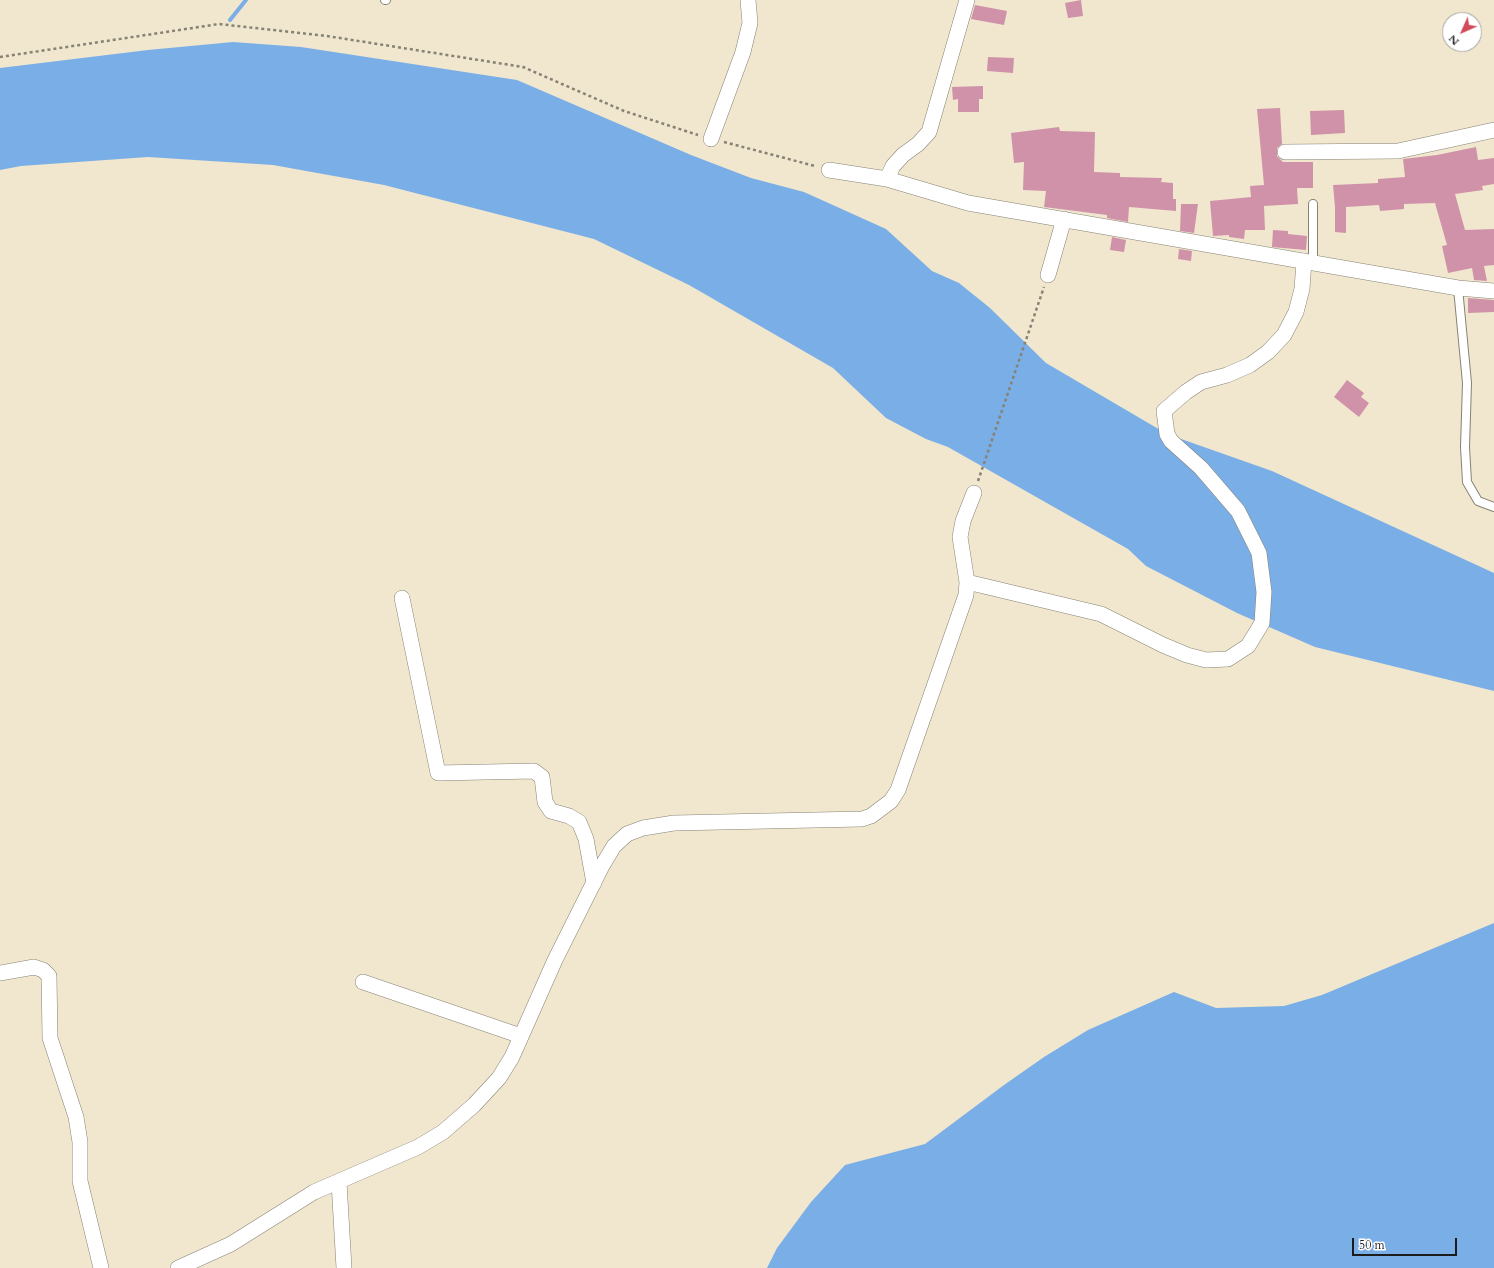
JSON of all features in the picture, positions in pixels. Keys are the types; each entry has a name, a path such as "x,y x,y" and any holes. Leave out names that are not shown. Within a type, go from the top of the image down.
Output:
{"street":[{"path":"711,139 743,52 750,23 748,0"},
{"path":"887,179 893,166 903,155 918,144 928,132 967,0"},
{"path":"1285,152 1398,151 1494,130"},
{"path":"830,170 887,179 968,203 1458,288 1494,291"},
{"path":"1048,275 1064,219"},
{"path":"967,582 1101,614 1163,645 1187,655 1206,660 1228,659 1248,646 1262,623 1264,592 1259,553 1238,511 1201,468 1171,441 1167,434 1164,411 1186,392 1201,382 1227,375 1250,365 1268,352 1284,335 1296,312 1308,262"},
{"path":"178,1268 231,1244 314,1192 418,1148 443,1132 474,1105 499,1078 512,1057 555,960 594,883 614,846 627,834 643,828 674,823 862,819 872,816 891,801 898,790 966,595 967,582 960,537 963,521 974,493"},
{"path":"402,598 438,773 534,771 542,777 545,802 552,810 569,816 579,822 586,839 594,883"},
{"path":"0,974 34,967 43,970 49,976 50,1038 76,1117 80,1142 80,1180 101,1268"},
{"path":"363,982 521,1036"},
{"path":"339,1182 344,1268"}],"lane":[{"path":"1308,262 1313,204"},
{"path":"1458,288 1467,383 1465,447 1467,482 1478,501 1494,507"}],"path":[{"path":"0,57 219,24 320,35 523,67 624,111 711,139 830,170"},
{"path":"974,493 1048,275"}],"water":[{"path":"233,42 301,47 517,80 691,155 751,178 804,192 886,229 932,271 959,283 990,308 1046,363 1167,434 1272,471 1494,573 1494,691 1315,647 1237,613 1146,566 1128,549 948,447 926,439 886,418 833,368 689,285 594,239 384,185 273,165 148,157 21,166 0,170 0,68 148,50"},
{"path":"1494,923 1494,1268 767,1268 777,1248 811,1202 845,1165 925,1144 1044,1057 1088,1030 1174,992 1216,1008 1284,1006 1322,995"}],"building":[{"path":"1081,0 1083,16 1068,18 1065,3"},
{"path":"975,5 1007,11 1004,25 971,19"},
{"path":"988,57 1014,58 1013,73 987,71"},
{"path":"983,86 983,99 979,99 979,112 958,112 958,99 953,100 952,87"},
{"path":"1280,108 1282,144 1277,148 1277,156 1283,162 1313,162 1313,188 1297,188 1298,204 1264,206 1265,230 1245,230 1244,239 1229,237 1229,235 1213,236 1210,201 1251,197 1250,186 1264,185 1257,109"},
{"path":"1344,110 1345,133 1311,135 1310,111"},
{"path":"1059,127 1060,131 1095,132 1094,172 1120,173 1120,177 1162,178 1161,182 1173,183 1173,199 1176,199 1176,211 1129,207 1128,222 1107,218 1107,215 1044,207 1046,191 1023,190 1024,162 1014,163 1011,133"},
{"path":"1476,147 1478,160 1494,158 1494,184 1482,186 1483,190 1455,194 1465,230 1494,229 1494,265 1484,266 1487,281 1474,280 1472,268 1448,273 1442,246 1447,245 1435,203 1404,204 1404,209 1380,211 1379,205 1346,207 1346,233 1335,232 1333,185 1378,183 1378,179 1405,177 1403,159 1437,155"},
{"path":"1181,204 1198,204 1194,233 1180,231"},
{"path":"1273,230 1288,231 1288,234 1307,236 1306,250 1272,247"},
{"path":"1112,237 1126,240 1124,252 1110,250"},
{"path":"1179,249 1192,251 1191,261 1178,259"},
{"path":"1468,298 1494,300 1494,312 1468,313"},
{"path":"1347,380 1364,393 1361,397 1369,403 1359,417 1334,397"}],"waterway":[{"path":"230,20 246,0"}]}
